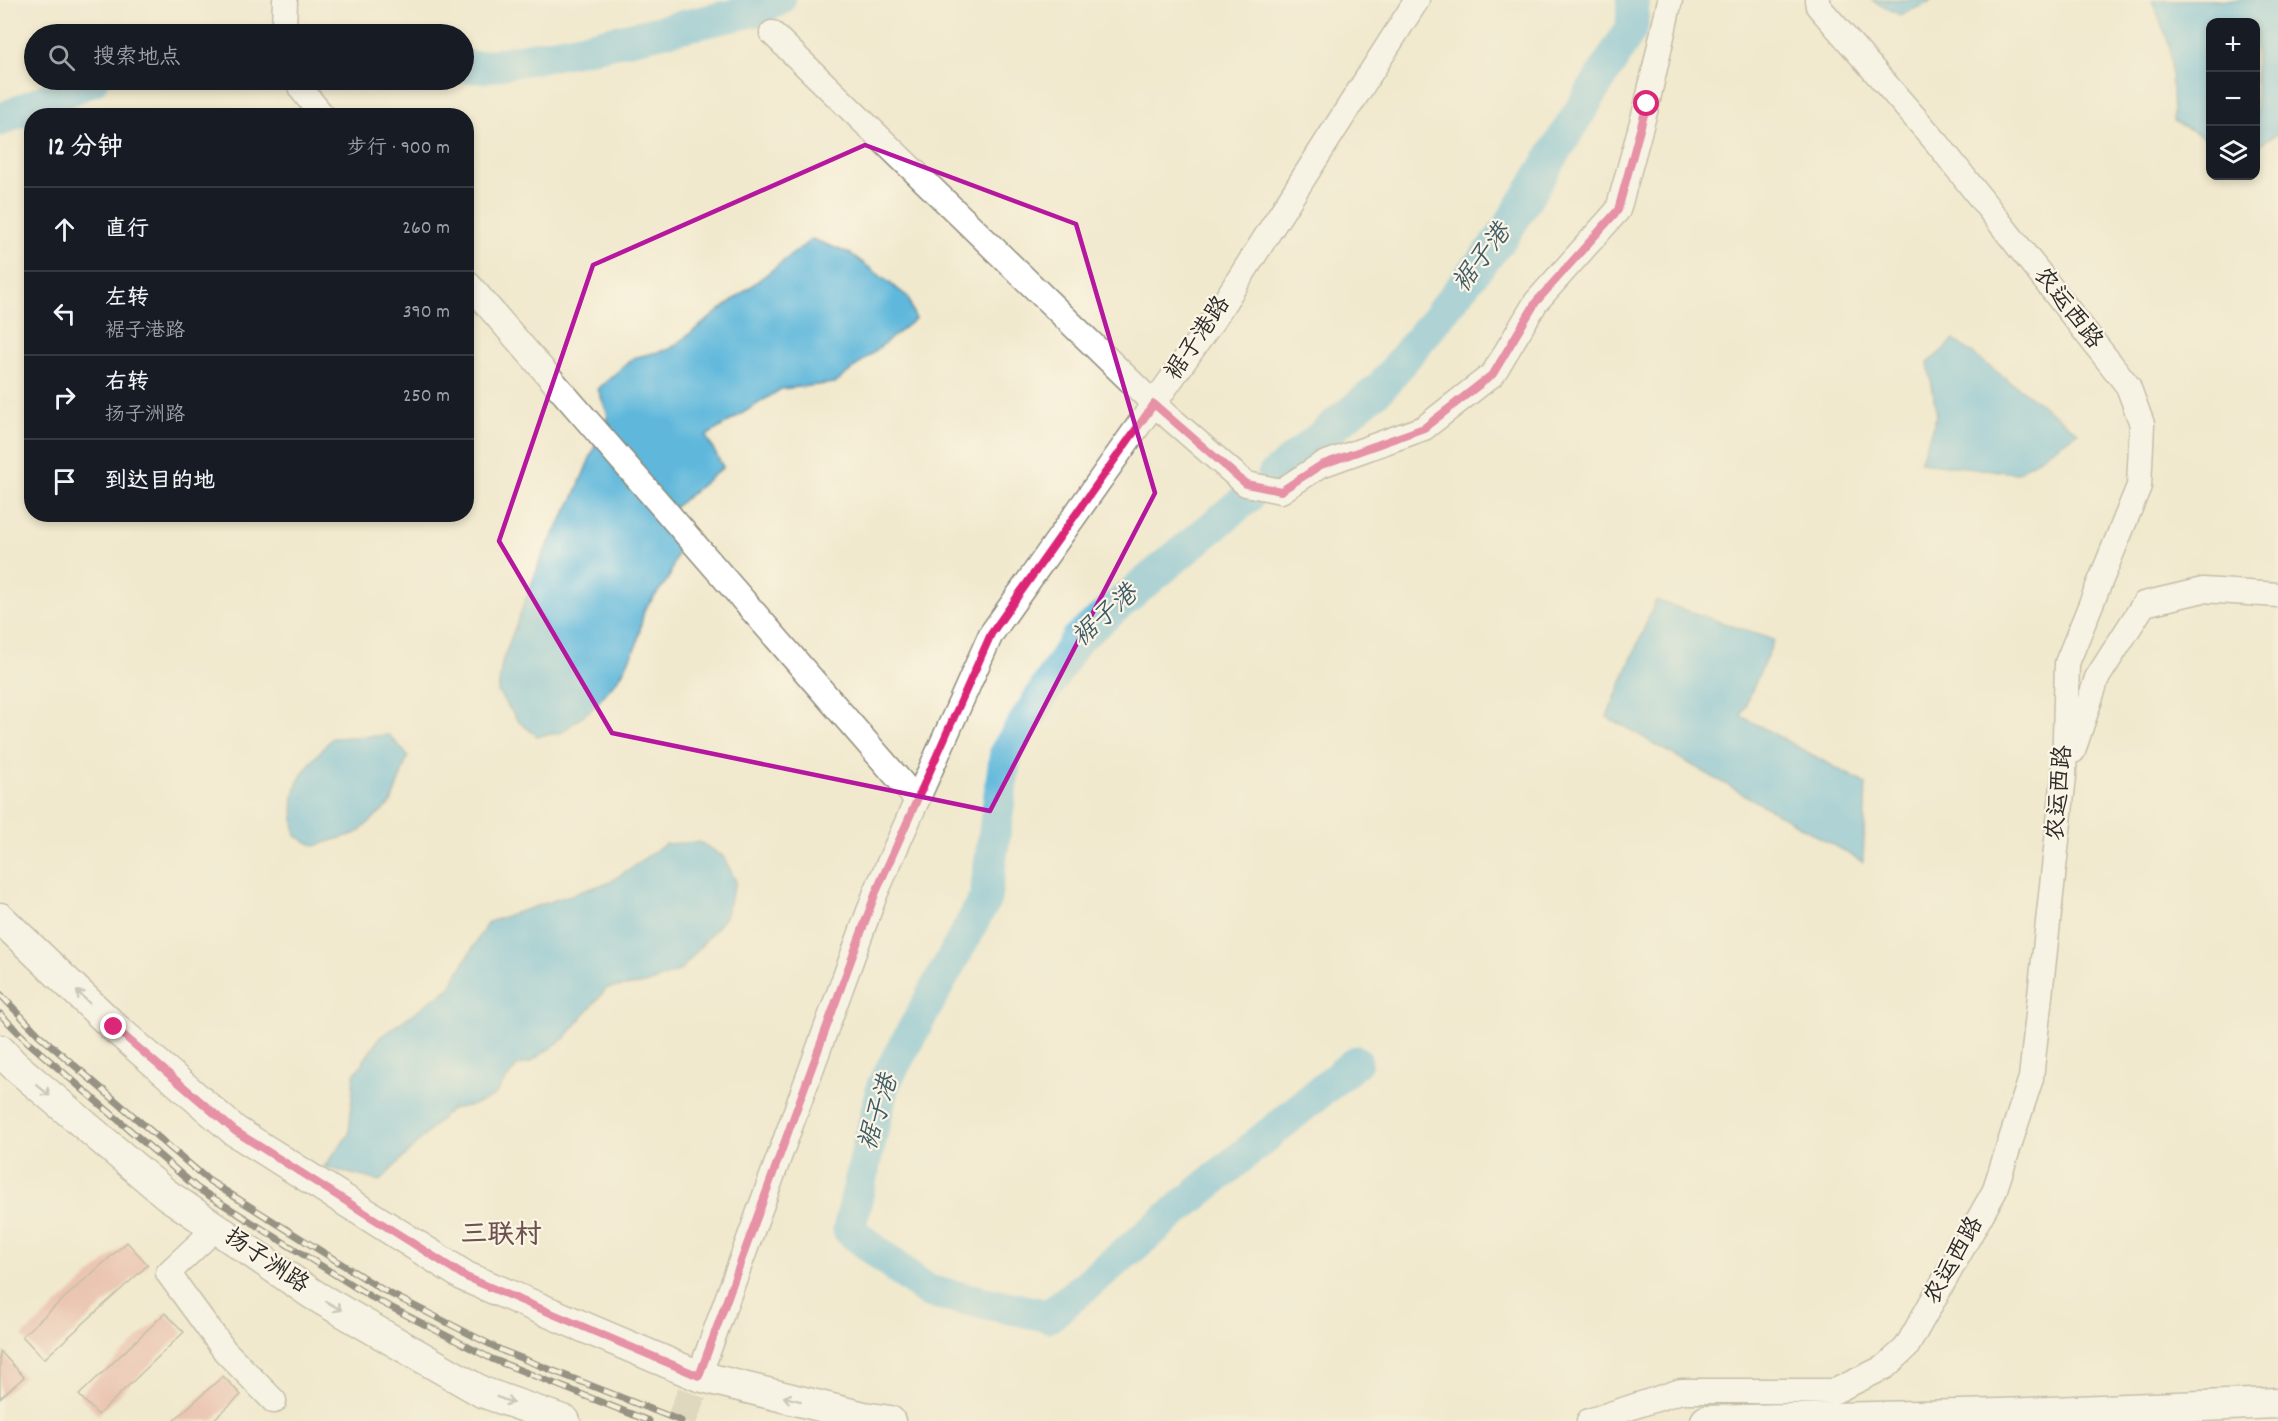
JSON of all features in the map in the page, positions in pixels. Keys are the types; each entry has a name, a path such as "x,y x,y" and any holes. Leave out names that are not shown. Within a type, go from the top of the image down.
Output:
{"main road":[{"path":"0,918 114,1027 235,1131 466,1277 699,1376 864,1417 890,1421"},
{"name":"扬子洲路","path":"0,1050 14,1065 166,1194 314,1295 482,1392 565,1421"},
{"path":"1706,1421 2278,1404"}],"street":[{"path":"285,0 285,24"},
{"name":"裾子港路","path":"699,1376 876,892 991,634 1211,323 1417,0"},
{"path":"772,33 1154,404 1246,484 1281,491 1321,465 1424,428 1493,374 1536,302 1618,210 1647,104 1670,0"},
{"name":"农运西路","path":"1589,1421 1681,1391 1835,1391 1885,1367 1906,1348 1994,1192 2031,1078 2064,776 2067,663 2139,486 2142,424 2128,386 1938,144 1818,6 1817,0"},
{"path":"304,90 317,108"},
{"path":"474,290 916,800"},
{"path":"2064,776 2097,678 2145,604 2203,590 2278,595"},
{"path":"216,1227 168,1273 225,1351 274,1401"}],"highlighted area":[{"path":"865,145 1076,224 1155,493 990,811 612,733 499,541 593,265"}],"water":[{"path":"1871,0 1931,0 1900,15"},
{"path":"2152,0 2278,0 2278,133 2260,144 2260,18 2206,18 2206,138 2173,121 2170,47"},
{"path":"812,239 851,254 908,297 915,319 835,383 781,389 706,436 723,467 657,522 680,544 669,578 644,610 637,644 621,675 594,707 561,733 537,736 519,722 498,692 502,662 543,554 573,499 608,415 598,389 633,358 670,349"},
{"path":"1954,340 2078,432 2017,473 1920,462 1937,415 1928,363"},
{"path":"1656,600 1774,640 1741,716 1866,784 1863,862 1607,717"},
{"path":"389,735 408,756 391,803 357,833 315,846 296,836 293,804 298,781 332,738"},
{"path":"699,842 723,856 736,881 725,917 681,970 646,984 607,988 565,1038 530,1062 517,1066 493,1097 473,1105 451,1109 380,1181 324,1167 349,1134 354,1075 380,1037 449,988 488,922 610,882 665,844"}],"building":[{"path":"127,1242 148,1265 44,1359 22,1336"},
{"path":"165,1313 184,1332 98,1415 79,1395"},
{"path":"0,1351 24,1377 0,1398"},
{"path":"223,1376 241,1395 212,1421 173,1421"}],"waterway":[{"path":"474,67 586,48 757,10 779,0"},
{"name":"裾子港","path":"1274,475 1381,387 1503,236 1632,27 1633,0"},
{"path":"28,108 69,90"},
{"path":"0,120 24,110"},
{"name":"裾子港","path":"1247,498 1077,639 1006,752 985,899 883,1085 849,1230 927,1291 1049,1316 1356,1062"}],"tunnel":[{"path":"681,1421 699,1376"}],"railway":[{"path":"0,994 39,1035 208,1180 383,1290 503,1351 681,1421"},
{"path":"0,1014 28,1042 197,1188 371,1297 492,1359 649,1421"}],"district":[{"name":"三联村","path":"501,1236"}],"route":[{"path":"114,1027 235,1131 466,1277 699,1376 876,892 991,634 1154,404 1246,484 1281,491 1321,465 1424,428 1493,374 1536,302 1618,210 1647,104"}]}
